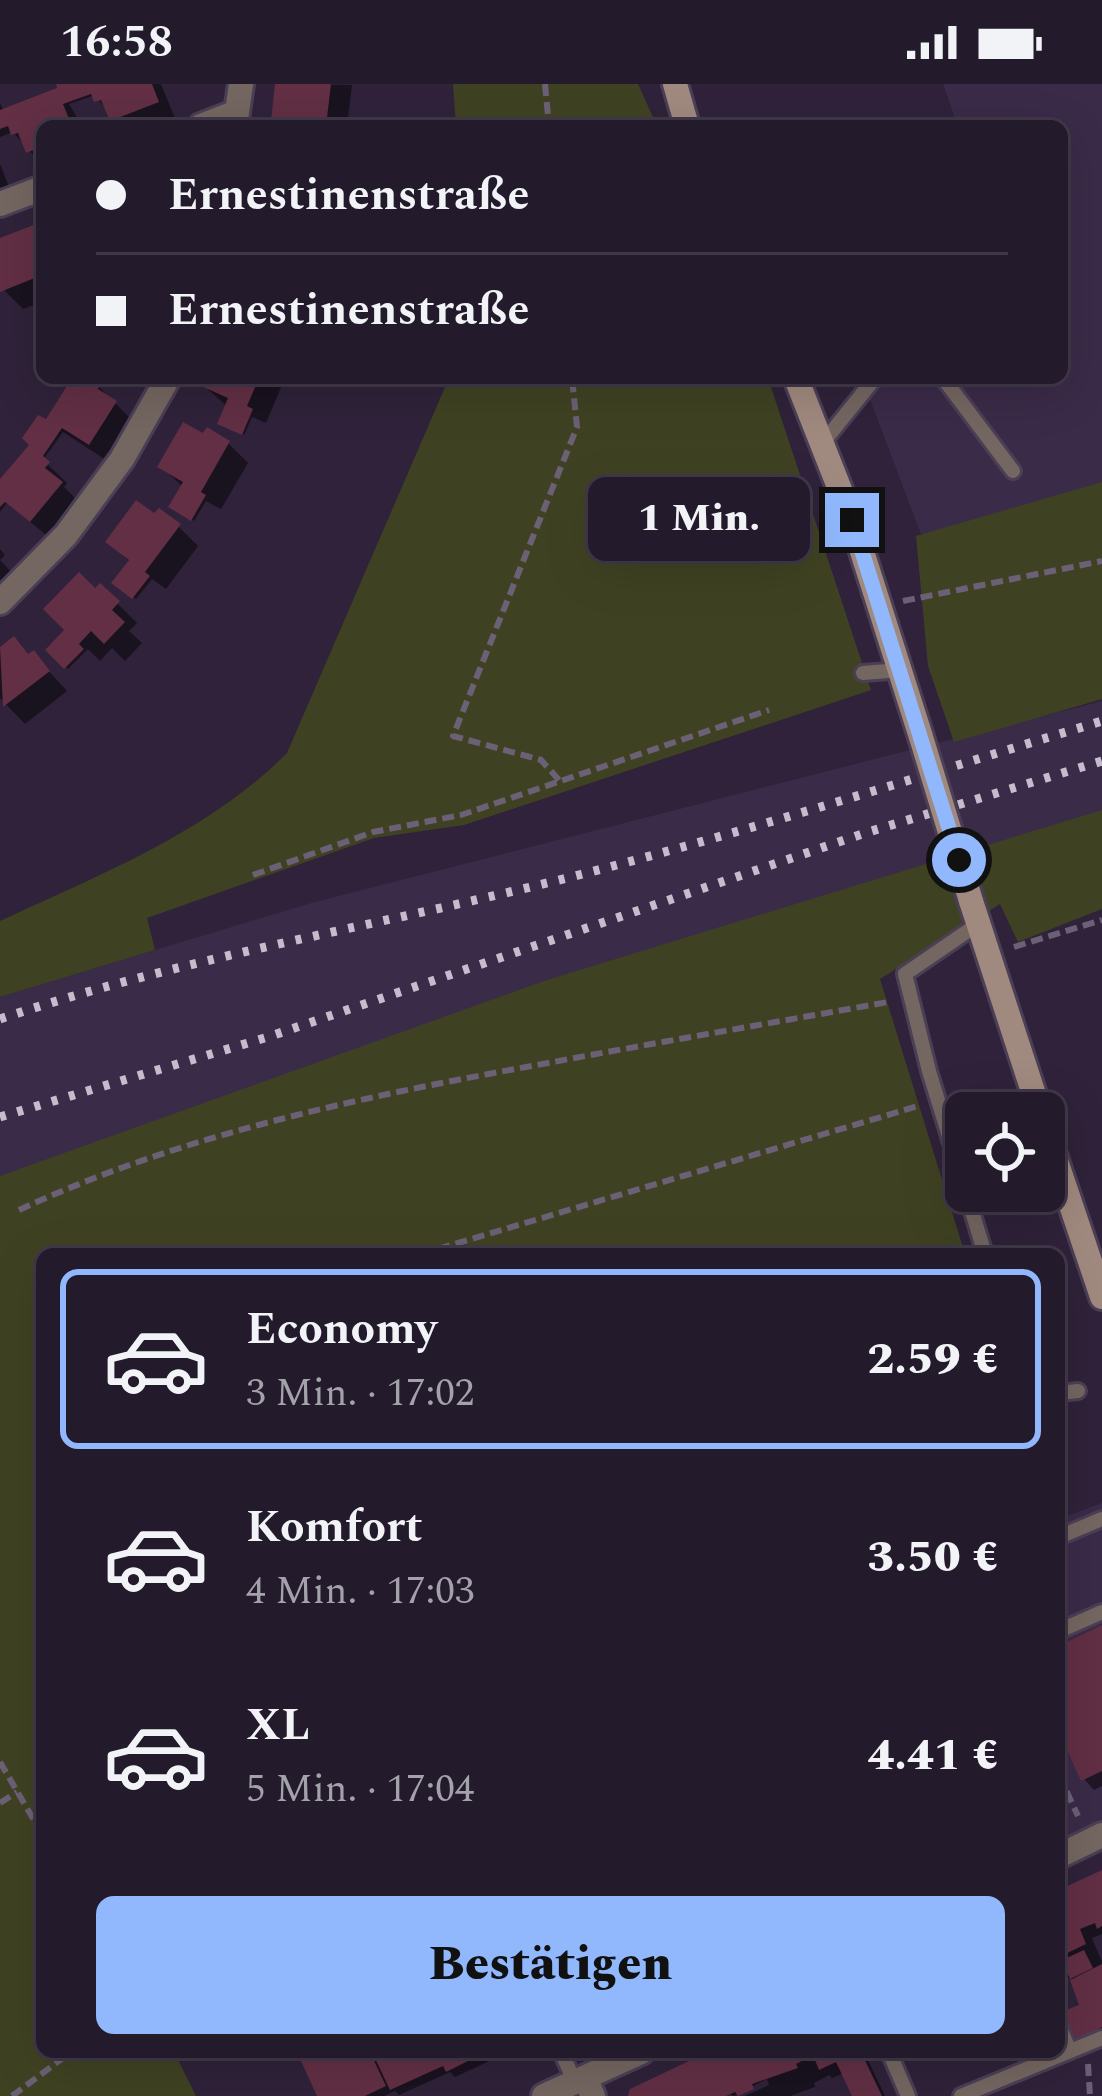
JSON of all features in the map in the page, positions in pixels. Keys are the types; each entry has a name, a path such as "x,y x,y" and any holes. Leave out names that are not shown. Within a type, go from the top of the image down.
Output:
{"main road":[{"path":"675,84 685,120"},
{"path":"798,384 881,605 1033,1092"},
{"path":"1065,1188 1102,1298"}],"street":[{"path":"236,119 241,84"},
{"path":"0,204 36,190"},
{"path":"0,602 66,535 122,459 165,384"},
{"path":"1065,1853 1096,1838"},
{"path":"544,2096 584,2085 631,2058"}],"lane":[{"path":"821,445 870,384"},
{"path":"948,384 1013,471"},
{"path":"863,673 901,670"},
{"path":"975,912 905,974 983,1248"},
{"path":"1065,1392 1078,1391"},
{"path":"1065,1534 1102,1519"},
{"path":"1065,1628 1102,1612"},
{"path":"1065,2053 1102,2038"},
{"path":"1065,2040 1070,2051"},
{"path":"565,2058 584,2085"},
{"path":"892,2058 908,2096"},
{"path":"961,2096 1053,2058"}],"path":[{"path":"545,84 548,120"},
{"path":"559,780 541,760 454,736 577,427 573,384"},
{"path":"881,605 1102,561"},
{"path":"253,875 373,832 461,815 769,710"},
{"path":"987,956 1102,920"},
{"path":"20,1210 69,1187 213,1137 412,1088 911,998"},
{"path":"441,1248 938,1100"},
{"path":"0,1762 36,1824"},
{"path":"1065,1785 1096,1838"},
{"path":"0,1803 17,1792"},
{"path":"12,2096 63,2058"}],"shaded area":[{"path":"943,84 1102,84 1102,496 930,558 864,384 1068,384 1068,120 946,120 955,118"},
{"path":"1102,701 1102,813 0,1176 0,997 311,903"},
{"path":"1102,1503 1102,1833 1065,1851 1065,1517"}],"green space":[{"path":"453,84 638,84 654,120 456,120"},
{"path":"446,384 770,384 871,690 464,825 374,838 147,918 155,950 0,997 0,921 188,829 287,753"},
{"path":"1102,482 1102,699 954,742 928,666 916,536"},
{"path":"1102,810 1102,909 1018,942 1000,904 880,979 945,1189 945,1212 952,1212 963,1248 36,1248 36,2058 177,2058 196,2096 0,2096 0,1176 547,980"}],"building":[{"path":"56,84 152,84 159,102 113,120 101,100 94,102 91,94 63,104 70,120 36,120 36,149 26,153 18,133 11,135 8,126 0,129 0,110 57,88"},
{"path":"275,84 331,84 327,120 271,120"},
{"path":"36,224 36,277 0,292 0,238"},
{"path":"68,384 100,384 98,389 117,401 89,445 62,428 43,456 50,462 45,468 63,482 30,522 5,502 0,507 0,479 29,445 22,438 38,415 46,419"},
{"path":"256,384 242,435 217,424 228,398 201,386"},
{"path":"183,422 203,433 207,427 230,441 201,492 206,495 191,521 168,507 183,482 157,467"},
{"path":"136,500 154,513 159,508 181,524 145,572 150,576 132,599 111,583 129,560 105,542"},
{"path":"79,572 95,588 100,583 120,601 112,610 125,622 104,644 91,631 79,644 84,649 64,669 45,650 64,630 43,609"},
{"path":"14,636 28,654 34,650 50,671 3,707 0,647"},
{"path":"1102,1625 1102,1771 1081,1781 1065,1745 1065,1643"},
{"path":"1102,1870 1102,1926 1097,1929 1095,1923 1080,1929 1086,1944 1065,1954 1065,1887"},
{"path":"1084,1950 1093,1968 1070,1979 1065,1959"},
{"path":"1102,1964 1102,2027 1074,2041 1065,2021 1065,2010 1079,2005 1070,1980"},
{"path":"373,2058 386,2086 365,2096 317,2096 301,2061"},
{"path":"375,2058 474,2058 446,2072 443,2066 390,2090"},
{"path":"695,2058 807,2058 796,2064 798,2068 752,2084 754,2089 738,2096 735,2092 726,2096 628,2096 630,2089"},
{"path":"814,2058 864,2058 882,2096 852,2096 836,2062 819,2070"}],"railway":[{"path":"0,1019 211,960 634,860 1102,721"},
{"path":"0,1117 268,1037 865,833 1102,761"}],"route":[{"path":"852,520 959,860"}]}
